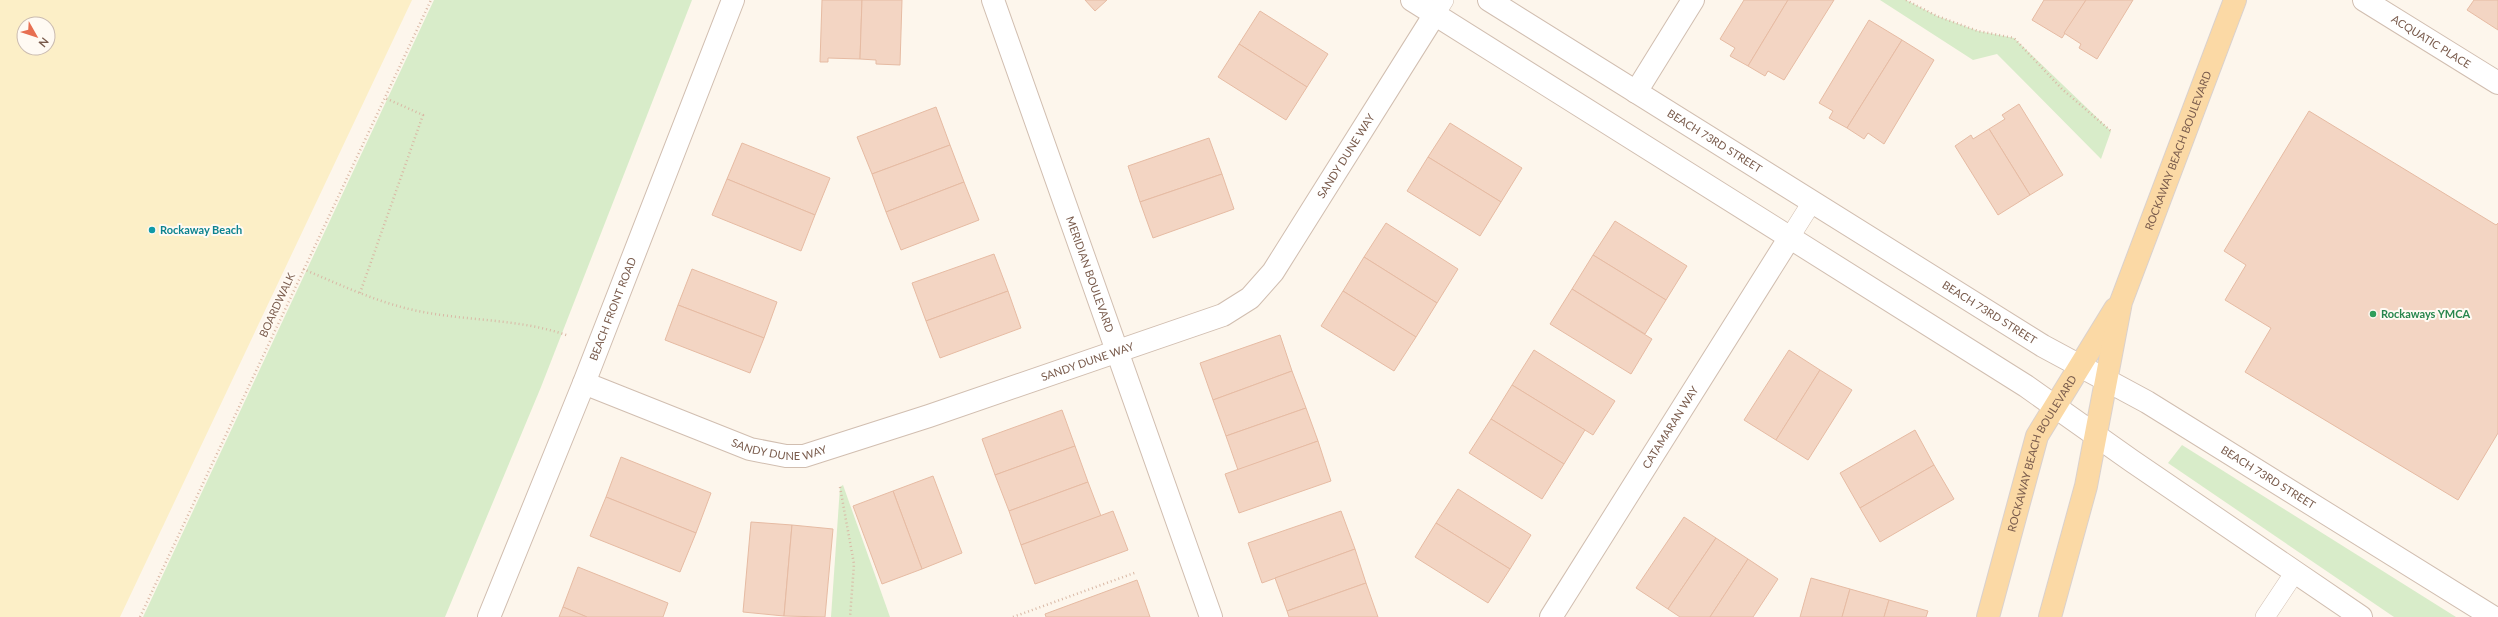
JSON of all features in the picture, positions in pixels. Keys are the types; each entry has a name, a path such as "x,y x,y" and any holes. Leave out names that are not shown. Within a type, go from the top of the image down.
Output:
{"main road":[{"name":"ROCKAWAY BEACH BOULEVARD","path":"2050,617 2086,486 2121,302 2235,0"},
{"name":"ROCKAWAY BEACH BOULEVARD","path":"1988,617 2034,443 2055,406 2121,302"}],"street":[{"name":"BEACH FRONT ROAD","path":"489,617 584,383 733,0"},
{"name":"MERIDIAN BOULEVARD","path":"993,0 1211,617"},
{"path":"1412,0 1439,7 1790,237 2055,406 2361,617"},
{"name":"BEACH 73RD STREET","path":"1489,0 2043,346 2147,402 2494,617"},
{"path":"1636,92 1693,0"},
{"name":"ACQUATIC PLACE","path":"2364,0 2498,83"},
{"name":"SANDY DUNE WAY","path":"584,383 750,449 786,456 804,456 821,452 929,416 1223,315 1250,298 1261,287 1439,7"},
{"name":"CATAMARAN WAY","path":"1551,617 1790,237"}],"lane":[{"path":"1790,237 1812,202"},
{"path":"2265,617 2295,572"}],"path":[{"name":"BOARDWALK","path":"140,617 431,0"},
{"path":"1906,0 1937,16 1978,32 2014,38 2062,89 2111,131"},
{"path":"360,293 423,115 385,98"},
{"path":"303,269 360,293 406,308 473,320 543,326 598,347"},
{"path":"840,487 854,564 850,617"},
{"path":"1013,617 1137,572"}],"green space":[{"path":"434,0 692,0 541,387 445,617 143,617"},
{"path":"1880,0 1906,0 1937,16 1978,31 2014,38 2111,131 2101,159 1997,54 1973,60"},
{"path":"2182,445 2456,617 2394,617 2168,463"},
{"path":"843,485 890,617 831,617 840,487"}],"sand":[{"name":"Rockaway Beach","path":"0,0 412,0 120,617 0,617"}],"building":[{"path":"822,0 862,0 860,59 828,58 828,62 820,62"},
{"path":"862,0 902,0 900,65 876,64 876,60 860,59"},
{"path":"1085,0 1107,0 1095,11"},
{"path":"1744,0 1788,0 1748,66 1730,56 1735,48 1720,39"},
{"path":"1788,0 1834,0 1784,80 1768,71 1765,76 1748,66"},
{"path":"2044,0 2086,0 2062,38 2032,20"},
{"path":"2086,0 2133,0 2097,59 2079,48 2081,44 2064,33"},
{"path":"2474,0 2498,0 2498,30 2467,10"},
{"path":"1260,11 1328,54 1307,87 1239,44"},
{"path":"1869,20 1902,40 1847,128 1829,118 1833,111 1819,103"},
{"path":"1902,40 1934,60 1884,144 1868,133 1864,139 1847,128"},
{"path":"1239,44 1307,87 1286,120 1218,77"},
{"path":"2019,104 2063,175 2030,195 1989,129 2005,119 2002,115"},
{"path":"936,107 950,145 872,174 857,137"},
{"name":"Rockaways YMCA","path":"2309,111 2496,225 2498,223 2498,433 2458,500 2245,372 2271,328 2225,300 2246,265 2224,251"},
{"path":"1450,123 1522,168 1501,202 1428,157"},
{"path":"1989,129 2030,195 1998,215 1955,146 1971,135 1973,139"},
{"path":"1209,138 1222,174 1140,202 1128,166"},
{"path":"742,143 830,178 815,215 727,179"},
{"path":"950,145 964,182 886,212 872,174"},
{"path":"1428,157 1501,202 1480,236 1407,191"},
{"path":"1222,174 1234,209 1153,238 1140,202"},
{"path":"727,179 815,215 801,251 712,215"},
{"path":"964,182 979,220 901,250 886,212"},
{"path":"1615,221 1687,266 1666,300 1593,255"},
{"path":"1386,223 1458,269 1437,303 1364,257"},
{"path":"994,254 1008,291 926,321 912,283"},
{"path":"1593,255 1666,300 1645,334 1572,289"},
{"path":"1364,257 1437,303 1416,337 1343,291"},
{"path":"692,269 777,302 764,338 678,305"},
{"path":"1572,289 1652,339 1631,374 1550,324"},
{"path":"1008,291 1021,328 940,358 926,321"},
{"path":"1343,291 1416,337 1394,371 1321,326"},
{"path":"678,305 764,338 750,373 665,340"},
{"path":"1280,335 1292,371 1213,400 1200,363"},
{"path":"1534,350 1615,401 1593,435 1512,385"},
{"path":"1789,350 1820,370 1776,440 1744,420"},
{"path":"1820,370 1852,390 1808,460 1776,440"},
{"path":"1292,371 1306,408 1226,436 1213,400"},
{"path":"1512,385 1585,430 1564,464 1491,419"},
{"path":"1306,408 1318,441 1238,470 1226,436"},
{"path":"1062,410 1075,446 995,475 982,439"},
{"path":"1491,419 1564,464 1542,499 1469,453"},
{"path":"1915,430 1934,465 1860,508 1840,473"},
{"path":"1318,441 1331,481 1239,513 1225,474"},
{"path":"1075,446 1088,482 1009,511 995,475"},
{"path":"621,457 711,493 696,533 606,497"},
{"path":"1934,465 1954,499 1880,542 1860,508"},
{"path":"933,476 962,553 922,569 893,491"},
{"path":"1088,482 1101,516 1021,545 1009,511"},
{"path":"1458,489 1531,535 1510,569 1436,523"},
{"path":"893,491 922,569 882,584 853,506"},
{"path":"606,497 696,533 680,572 590,536"},
{"path":"1113,511 1128,550 1035,584 1021,545"},
{"path":"1341,511 1355,549 1262,583 1248,543"},
{"path":"1684,517 1716,538 1668,609 1636,588"},
{"path":"751,522 792,525 784,616 743,612"},
{"path":"1436,523 1510,569 1488,603 1415,557"},
{"path":"792,525 833,529 825,617 784,616"},
{"path":"1716,538 1748,559 1710,617 1680,617 1668,609"},
{"path":"1355,549 1366,583 1287,611 1275,578"},
{"path":"1748,559 1778,579 1753,617 1710,617"},
{"path":"578,567 668,603 663,617 587,617 563,607"},
{"path":"1811,578 1850,589 1842,617 1800,617"},
{"path":"1137,580 1150,617 1046,617 1045,614"},
{"path":"1366,583 1378,617 1289,617 1287,611"},
{"path":"1850,589 1889,600 1884,617 1842,617"},
{"path":"1889,600 1928,611 1926,617 1884,617"},
{"path":"563,607 587,617 559,617"}],"place":[{"name":"Rockaway Beach","path":"152,230"},
{"name":"Rockaways YMCA","path":"2373,314"}]}
